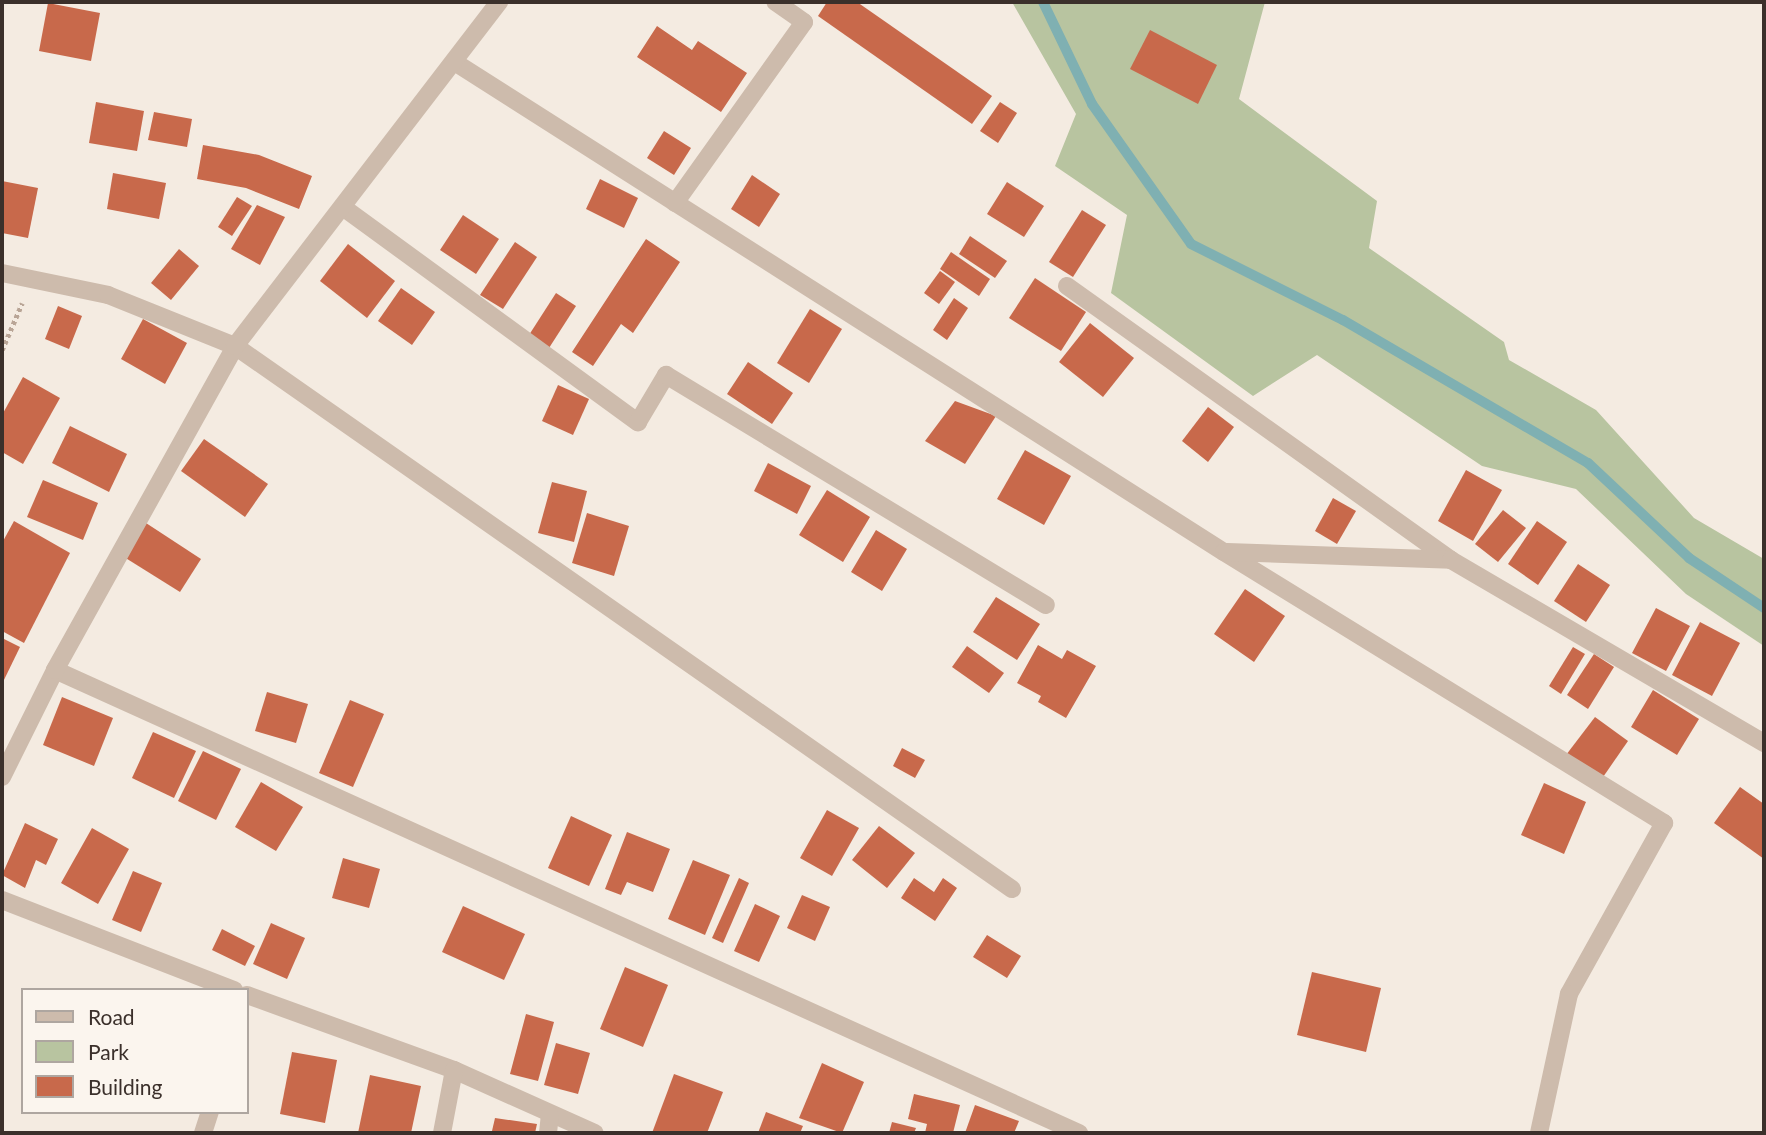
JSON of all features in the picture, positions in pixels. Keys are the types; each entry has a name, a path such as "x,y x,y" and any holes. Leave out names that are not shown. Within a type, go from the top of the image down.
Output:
{"street":[{"path":"2,777 55,670 235,346 456,64 499,2"},
{"path":"675,203 804,22 775,2"},
{"path":"456,64 1224,552 1664,823 1569,994 1539,1133"},
{"path":"344,208 638,422 666,375 1046,605"},
{"path":"2,273 108,295 235,346 1012,889"},
{"path":"1067,286 1451,560 1764,743"},
{"path":"1224,552 1451,560"},
{"path":"55,670 1079,1133"},
{"path":"2,900 229,988"},
{"path":"248,1000 454,1070 595,1133"},
{"path":"442,1133 454,1070"},
{"path":"203,1133 209,1114"},
{"path":"548,1133 550,1115"}],"path":[{"path":"2,350 32,279"}],"green space":[{"path":"1012,2 1265,2 1239,99 1377,201 1369,248 1504,342 1509,360 1596,410 1694,518 1764,559 1764,646 1686,594 1576,489 1482,466 1317,355 1253,396 1111,293 1127,215 1055,166 1076,114"}],"building":[{"path":"827,2 857,2 992,96 972,124 818,16"},
{"path":"48,3 100,13 91,61 39,51"},
{"path":"657,26 692,50 698,41 747,73 721,112 637,57"},
{"path":"1150,30 1217,65 1198,104 1130,69"},
{"path":"96,102 144,111 137,151 89,143"},
{"path":"1000,102 1017,113 998,143 980,131"},
{"path":"154,112 192,119 187,147 148,140"},
{"path":"664,131 691,148 674,175 647,158"},
{"path":"203,145 259,155 312,176 299,209 246,188 197,179"},
{"path":"113,173 166,183 159,219 107,209"},
{"path":"752,175 780,194 759,227 731,209"},
{"path":"600,179 638,198 624,228 586,209"},
{"path":"2,181 38,188 28,238 2,233"},
{"path":"1007,182 1044,206 1024,237 987,214"},
{"path":"237,197 252,206 232,236 218,227"},
{"path":"257,205 285,217 260,265 231,249"},
{"path":"1082,210 1106,225 1073,277 1049,262"},
{"path":"463,215 499,239 476,274 440,250"},
{"path":"970,236 1007,261 995,278 959,254"},
{"path":"646,239 680,262 633,333 621,324 593,366 572,352"},
{"path":"515,242 537,257 503,309 480,295"},
{"path":"348,244 395,281 367,318 320,281"},
{"path":"179,249 199,266 171,300 151,283"},
{"path":"951,252 990,279 979,296 940,269"},
{"path":"940,271 955,282 939,304 924,293"},
{"path":"1035,278 1086,312 1061,351 1009,318"},
{"path":"401,288 435,312 412,345 378,321"},
{"path":"556,293 576,306 549,348 529,335"},
{"path":"954,298 968,308 947,340 933,330"},
{"path":"58,306 82,316 69,349 45,339"},
{"path":"810,309 842,329 809,383 777,363"},
{"path":"143,319 187,343 165,384 121,359"},
{"path":"1090,323 1134,358 1103,397 1059,362"},
{"path":"748,362 793,393 772,424 727,394"},
{"path":"23,377 60,398 23,464 2,452 2,415"},
{"path":"558,385 589,399 573,435 542,421"},
{"path":"955,401 996,416 965,464 925,441"},
{"path":"1208,407 1234,427 1208,462 1182,441"},
{"path":"70,426 127,454 109,492 52,463"},
{"path":"204,439 268,484 245,517 181,471"},
{"path":"1025,450 1071,476 1044,525 997,499"},
{"path":"768,463 811,486 797,514 754,491"},
{"path":"1466,470 1502,490 1473,541 1438,521"},
{"path":"43,480 98,503 83,540 27,517"},
{"path":"552,482 587,491 574,542 538,533"},
{"path":"827,490 870,517 843,562 799,535"},
{"path":"1333,498 1356,511 1337,544 1315,531"},
{"path":"1503,510 1526,528 1498,562 1475,544"},
{"path":"587,513 629,526 614,576 572,563"},
{"path":"14,521 70,553 24,643 2,631 2,543"},
{"path":"1537,521 1567,542 1538,585 1508,564"},
{"path":"146,523 201,559 180,592 124,557"},
{"path":"876,530 907,549 882,591 851,572"},
{"path":"1578,564 1610,585 1586,622 1554,601"},
{"path":"1245,589 1285,616 1254,662 1214,634"},
{"path":"996,597 1040,624 1017,660 973,632"},
{"path":"1656,608 1690,626 1666,671 1632,653"},
{"path":"1700,622 1740,643 1712,696 1672,675"},
{"path":"2,638 20,647 2,684"},
{"path":"1038,645 1062,659 1067,650 1096,666 1066,718 1038,702 1041,696 1017,683"},
{"path":"967,646 1004,673 989,693 952,667"},
{"path":"1573,647 1585,654 1561,694 1549,686"},
{"path":"1594,654 1614,667 1588,709 1567,695"},
{"path":"1653,690 1699,719 1677,755 1631,727"},
{"path":"267,692 308,704 296,743 255,731"},
{"path":"62,697 113,718 94,766 43,745"},
{"path":"350,700 384,714 353,787 319,773"},
{"path":"1595,717 1628,741 1601,780 1566,755"},
{"path":"153,732 196,751 174,798 132,778"},
{"path":"902,748 925,760 915,778 893,766"},
{"path":"203,751 241,769 216,820 178,801"},
{"path":"261,782 303,807 276,851 235,827"},
{"path":"1544,783 1586,802 1564,854 1521,835"},
{"path":"1740,787 1764,804 1764,859 1714,823"},
{"path":"827,810 859,828 832,876 800,858"},
{"path":"571,816 612,835 589,886 548,868"},
{"path":"25,823 58,839 46,865 36,860 25,888 2,875"},
{"path":"879,826 915,853 887,888 852,860"},
{"path":"92,828 129,849 98,904 61,883"},
{"path":"627,832 670,849 653,892 627,882 621,895 605,889"},
{"path":"343,858 380,869 369,908 332,898"},
{"path":"693,860 730,875 705,935 668,919"},
{"path":"133,871 162,883 141,932 112,920"},
{"path":"739,878 749,883 723,943 712,938"},
{"path":"914,878 934,892 943,878 957,888 935,921 901,898"},
{"path":"802,895 830,907 815,941 787,928"},
{"path":"755,904 780,916 759,962 734,951"},
{"path":"463,906 525,934 504,980 442,952"},
{"path":"271,923 305,938 287,979 253,964"},
{"path":"222,929 255,946 245,966 212,950"},
{"path":"987,935 1021,956 1007,978 973,957"},
{"path":"625,967 668,985 643,1047 600,1029"},
{"path":"1312,972 1381,988 1366,1052 1297,1035"},
{"path":"526,1014 554,1022 538,1081 510,1074"},
{"path":"556,1043 590,1053 578,1094 544,1085"},
{"path":"292,1052 337,1060 325,1123 280,1114"},
{"path":"822,1063 864,1082 842,1133 799,1118"},
{"path":"674,1074 723,1092 707,1133 652,1133"},
{"path":"370,1075 421,1086 411,1133 358,1133"},
{"path":"914,1094 960,1105 953,1133 925,1133 927,1124 908,1119"},
{"path":"975,1105 1019,1121 1014,1133 965,1133"},
{"path":"766,1112 803,1126 800,1133 758,1133"},
{"path":"495,1118 537,1124 535,1133 492,1131"},
{"path":"892,1122 916,1128 914,1133 889,1133"}],"waterway":[{"path":"1043,2 1092,104 1191,244 1343,320 1588,463 1689,558 1764,608"}]}
